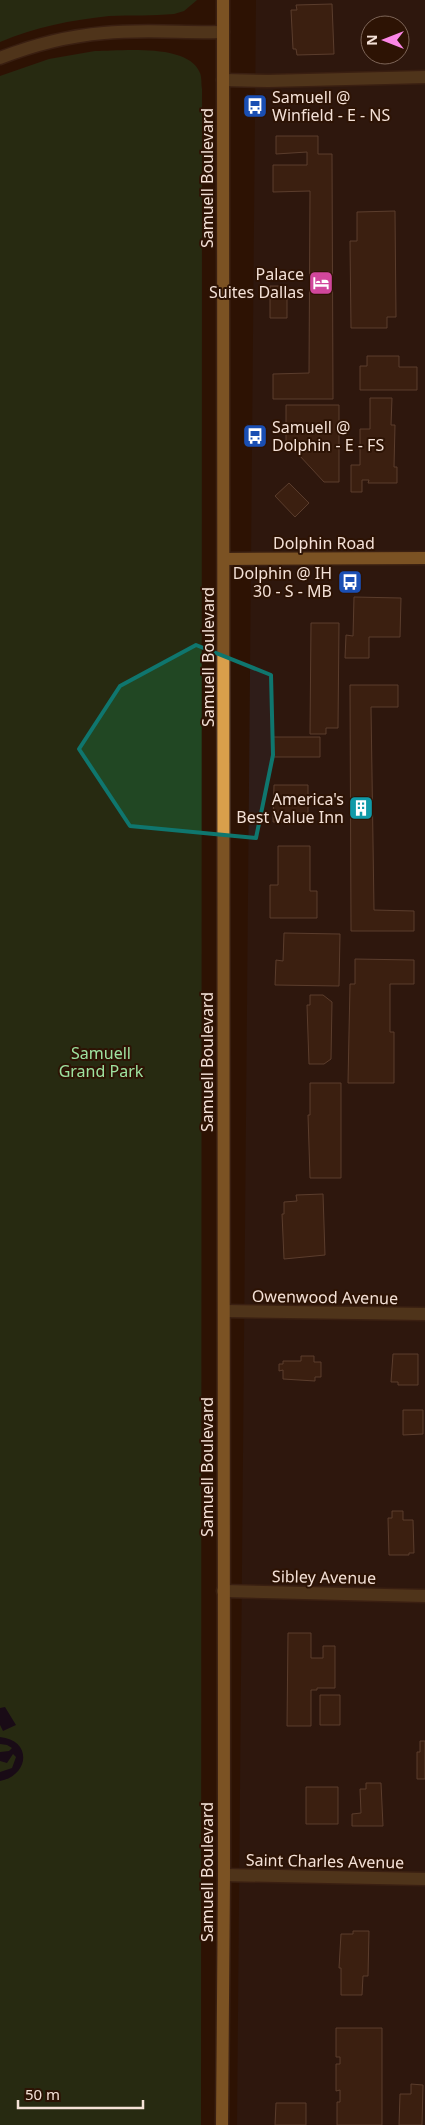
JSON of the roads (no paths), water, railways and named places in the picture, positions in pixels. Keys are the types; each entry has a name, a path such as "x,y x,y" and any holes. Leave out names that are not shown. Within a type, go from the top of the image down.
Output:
{"main road":[{"name":"Samuell Boulevard","path":"222,2125 224,1875 223,0"},
{"name":"Dolphin Road","path":"224,559 425,558"}],"street":[{"path":"0,58 20,50 54,41 105,33 223,32"},
{"path":"223,80 268,81 425,77"},
{"name":"Owenwood Avenue","path":"224,1311 425,1314"},
{"name":"Sibley Avenue","path":"223,1591 425,1596"},
{"name":"Saint Charles Avenue","path":"224,1875 425,1878"}],"water":[{"path":"5,1707 16,1725 3,1731 0,1725 0,1708"},
{"path":"0,1737 18,1744 23,1758 22,1765 17,1772 10,1778 0,1781 0,1772 12,1768 16,1757 13,1754 7,1763 0,1761 0,1752 9,1751 12,1748 0,1744"}],"place":[{"name":"Samuell @ Winfield - E - NS","path":"255,106"},
{"name":"Palace Suites Dallas","path":"321,283"},
{"name":"Samuell @ Dolphin - E - FS","path":"255,436"},
{"name":"Dolphin @ IH 30 - S - MB","path":"350,582"},
{"name":"America's Best Value Inn","path":"361,808"}],"park label":[{"name":"Samuell Grand Park","path":"101,1062"}]}
